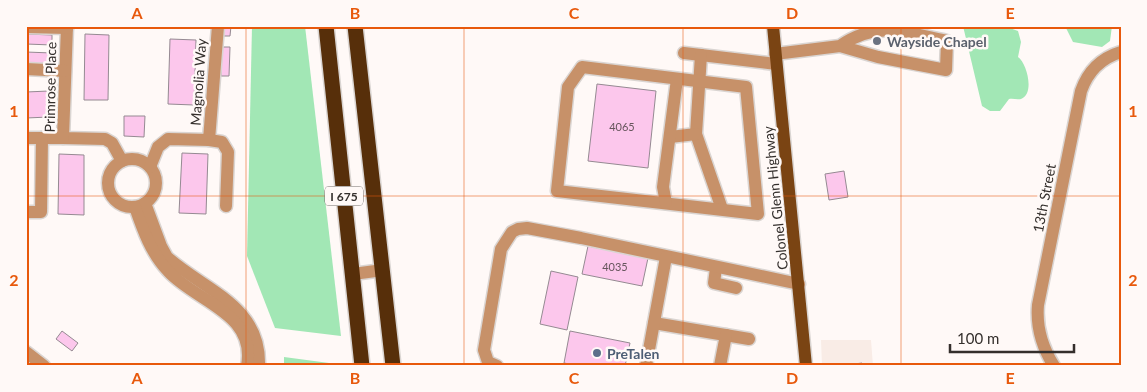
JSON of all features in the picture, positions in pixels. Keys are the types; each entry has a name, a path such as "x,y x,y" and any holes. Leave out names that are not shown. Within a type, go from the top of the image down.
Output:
{"highway":[{"name":"I 675","path":"326,26 362,366"},
{"name":"I 675","path":"355,26 393,366"}],"main road":[{"name":"Colonel Glenn Highway","path":"772,26 806,366"}],"street":[{"name":"Magnolia Way","path":"209,140 218,26"},
{"path":"26,27 67,27"},
{"name":"Primrose Place","path":"67,27 63,138 105,139 112,143 122,161"},
{"path":"684,53 775,59 840,46 851,38 881,29 947,41 946,70 878,57 840,46"},
{"name":"13th Street","path":"1054,366 1040,335 1038,306 1081,91 1095,66 1104,59 1121,52"},
{"path":"702,55 696,134 722,209"},
{"path":"582,67 699,81 746,87 758,214 557,191 568,87 582,67"},
{"path":"26,69 65,71"},
{"path":"666,203 663,187 677,79"},
{"path":"670,137 696,134"},
{"path":"26,138 63,138"},
{"path":"26,212 41,212 42,138"},
{"name":"Magnolia Way","path":"150,167 158,147 168,139 222,142 228,152 226,206"},
{"path":"134,159 150,167 156,184 154,192 140,205 118,203 109,190 108,180 111,171 122,161 134,159"},
{"path":"140,205 153,252 170,274 237,322 248,348 247,366"},
{"path":"140,205 168,257 243,314 256,340 258,366"},
{"path":"498,366 488,362 484,350 501,249 512,232 527,228 799,284"},
{"path":"646,366 666,257"},
{"path":"716,268 714,283 736,288"},
{"path":"353,274 382,270"},
{"path":"654,323 749,340"},
{"path":"720,366 726,335"},
{"path":"26,352 44,366"}],"shaded area":[{"path":"821,340 871,340 873,366 822,366"}],"green space":[{"path":"252,26 305,26 341,336 275,328 247,256"},
{"path":"963,26 1004,26 1018,31 1021,42 1018,57 1027,72 1029,85 1025,96 1021,99 1009,99 1000,111 990,111 982,106"},
{"path":"1065,26 1112,26 1110,41 1102,47 1073,42"},
{"path":"284,357 344,365 344,366 284,366"}],"building":[{"path":"223,26 231,26 230,36 222,36"},
{"path":"26,34 52,35 52,45 26,44"},
{"path":"85,34 109,35 108,100 84,100"},
{"path":"170,39 196,40 194,105 168,104"},
{"path":"221,47 230,47 229,76 221,76"},
{"path":"26,52 52,53 52,64 26,63"},
{"path":"597,84 656,91 648,168 588,161"},
{"path":"49,91 49,117 26,118 26,92"},
{"path":"124,116 145,116 144,137 124,136"},
{"path":"182,153 208,154 206,214 179,213"},
{"path":"59,154 84,155 84,215 58,214"},
{"path":"844,171 848,197 829,200 825,174"},
{"path":"588,246 648,258 642,286 582,274"},
{"path":"551,271 578,277 567,330 540,324"},
{"path":"62,331 78,343 72,351 56,339"},
{"name":"PreTalen","path":"570,331 630,343 625,366 580,366 564,363"},
{"path":"862,363 862,366 847,366 847,365"}],"place":[{"name":"Wayside Chapel","path":"877,41"},
{"name":"PreTalen","path":"597,353"}]}
